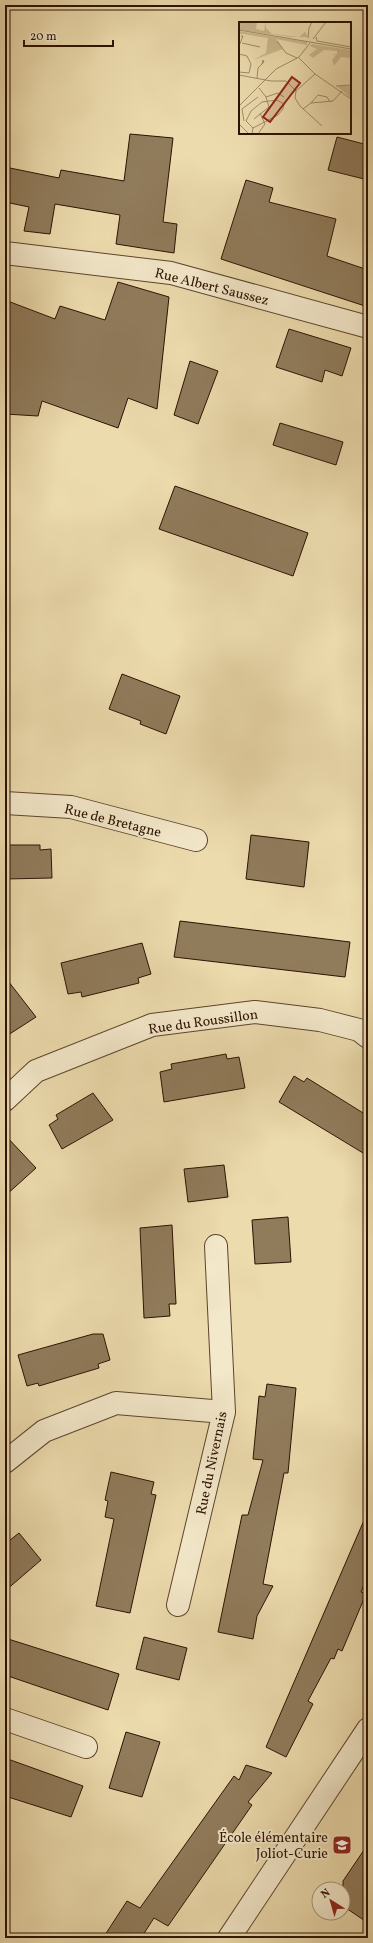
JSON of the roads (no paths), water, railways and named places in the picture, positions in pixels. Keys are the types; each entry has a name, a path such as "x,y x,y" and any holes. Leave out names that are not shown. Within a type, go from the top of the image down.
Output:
{"street":[{"name":"Rue Albert Saussez","path":"5,253 171,273 368,327"},
{"name":"Rue de Bretagne","path":"5,803 70,807 196,840"},
{"name":"Rue du Roussillon","path":"5,1100 36,1071 152,1025 255,1012 320,1020 359,1030 368,1037"},
{"name":"Rue du Nivernais","path":"178,1605 224,1412 216,1246"},
{"path":"5,1462 44,1431 116,1403 224,1412"},
{"path":"5,1719 86,1747"},
{"path":"228,1938 368,1729"}],"place":[{"name":"École élémentaire Joliot-Curie","path":"342,1845"}]}
